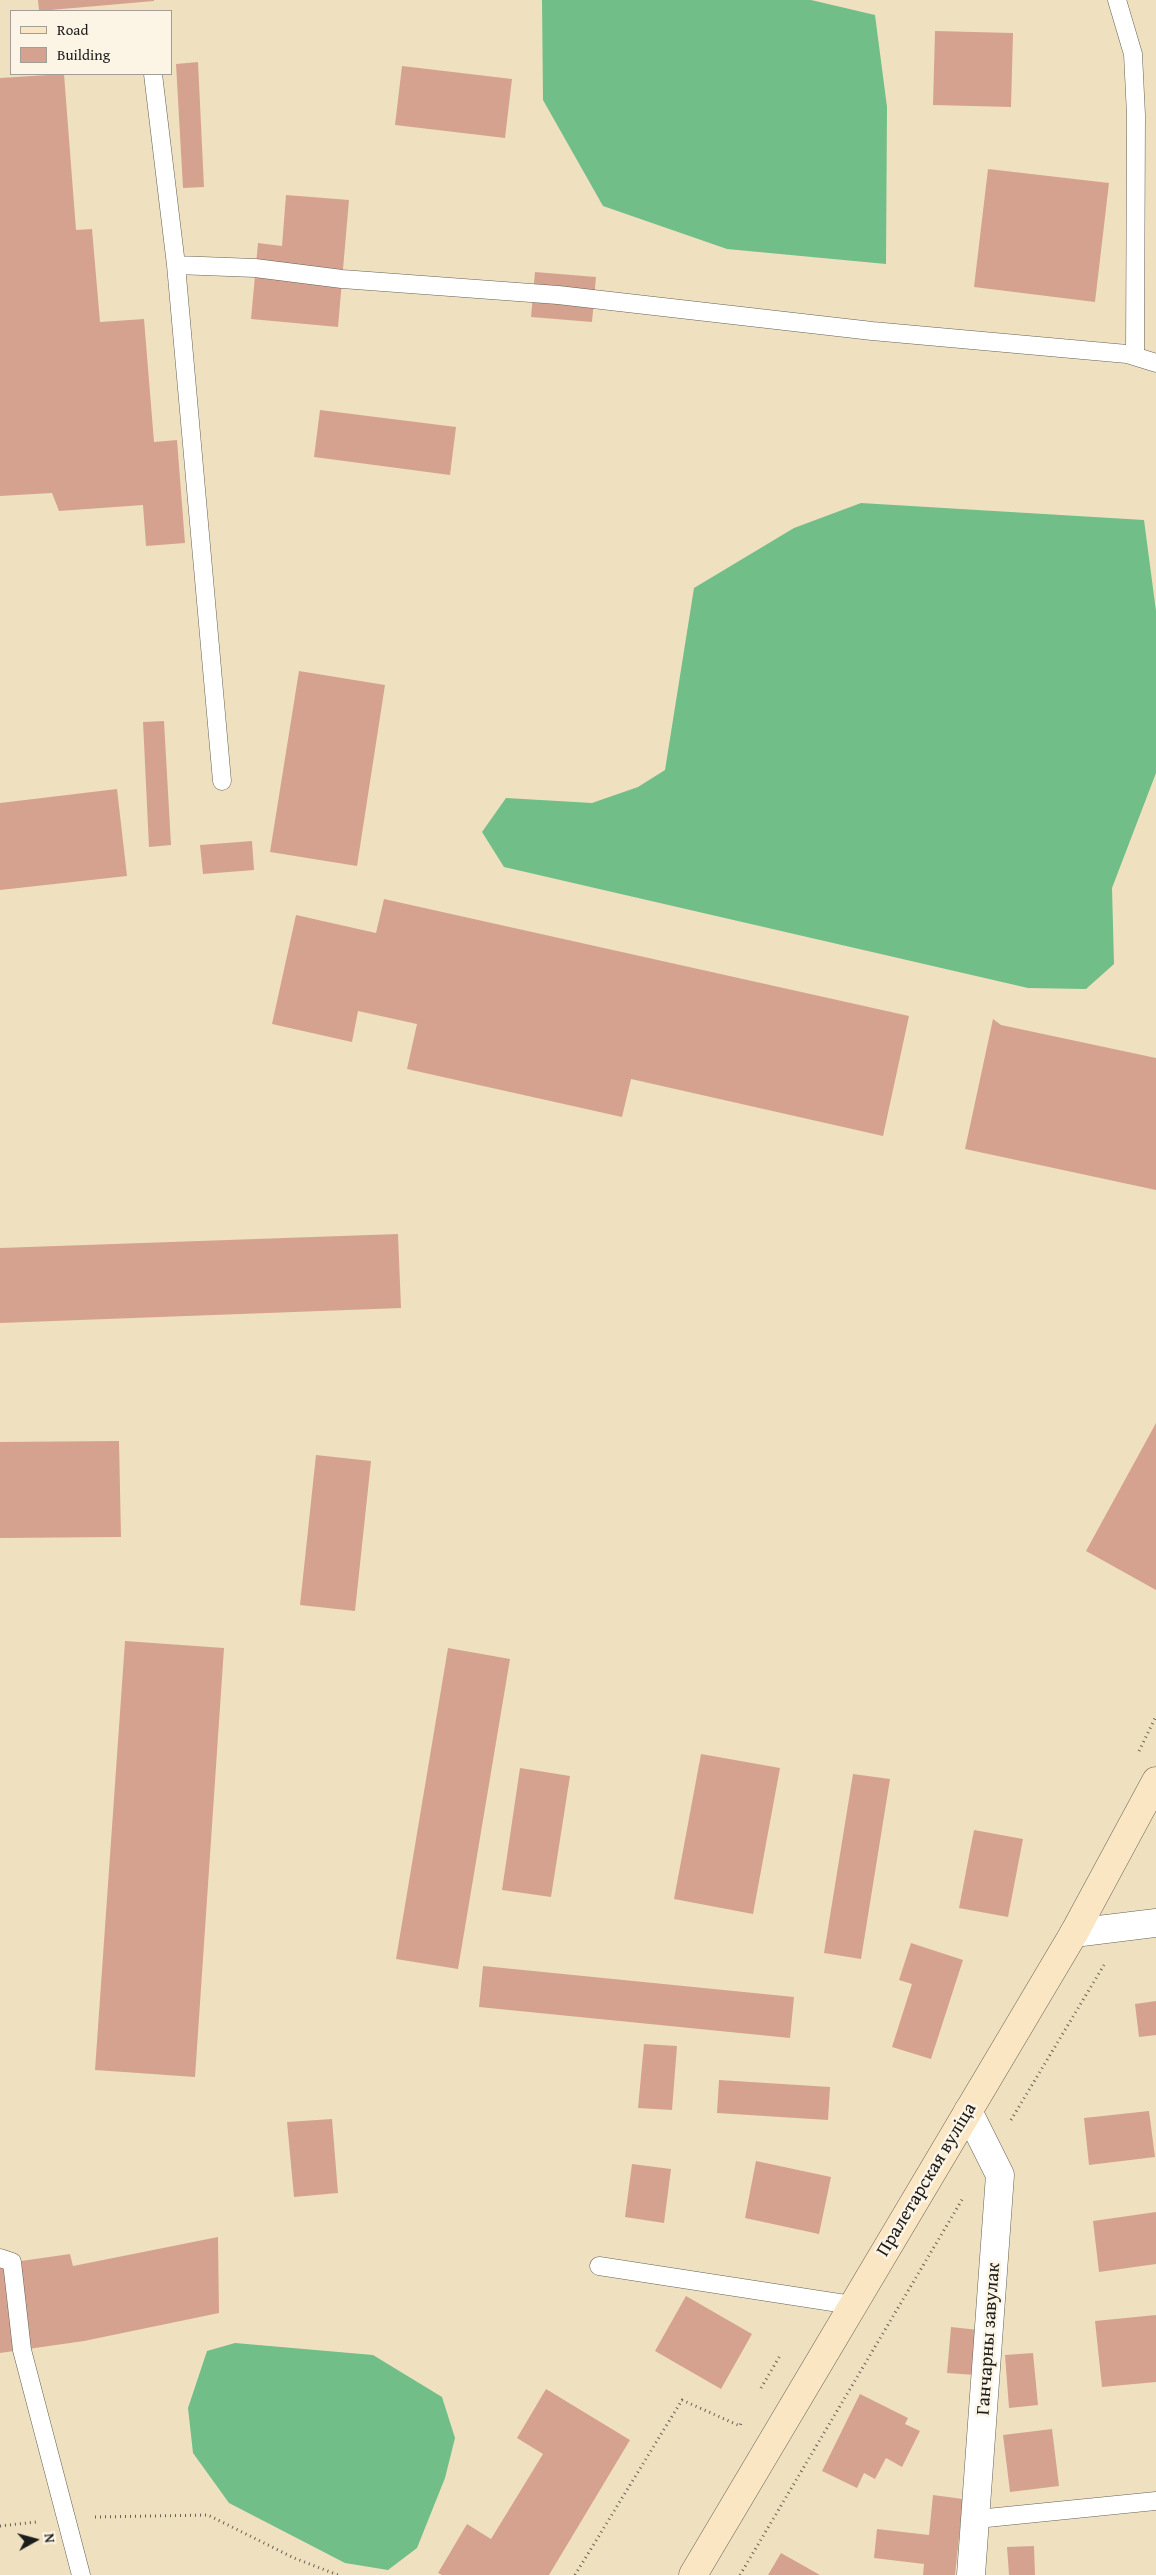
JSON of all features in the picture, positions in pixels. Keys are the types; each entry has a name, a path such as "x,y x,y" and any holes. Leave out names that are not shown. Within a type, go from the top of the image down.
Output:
{"main road":[{"name":"Пралетарская вуліца","path":"693,2575 1074,1933 1156,1781"}],"street":[{"path":"1074,1933 1156,1923"},
{"name":"Ганчарны завулак","path":"968,2111 1000,2175 977,2519 971,2575"}],"lane":[{"path":"1117,0 1134,62 1136,115 1135,356"},
{"path":"153,75 176,265 222,781"},
{"path":"176,265 255,268 342,279 558,295 872,332 1135,356 1156,363"},
{"path":"0,2258 12,2262 22,2350 64,2518 81,2575"},
{"path":"599,2266 852,2305"},
{"path":"977,2519 1156,2501"}],"path":[{"path":"1136,1756 1156,1716"},
{"path":"740,2575 989,2154 1128,1925"},
{"path":"757,2395 785,2347"},
{"path":"575,2575 682,2400 740,2426 744,2418"},
{"path":"0,2526 64,2518 208,2515 294,2558 338,2575"}],"green space":[{"path":"542,0 811,0 875,15 887,107 886,264 727,249 603,206 543,100"},
{"path":"861,503 1144,520 1156,611 1156,773 1112,888 1114,964 1086,989 1028,988 504,867 482,832 506,798 592,803 638,787 665,770 694,588 794,528"},
{"path":"235,2343 373,2355 442,2397 455,2438 445,2478 417,2548 388,2570 345,2563 229,2503 193,2453 188,2408 207,2351"}],"building":[{"path":"38,0 154,0 50,10 39,10"},
{"path":"935,31 1013,33 1011,107 933,105"},
{"path":"198,62 204,187 183,188 176,64"},
{"path":"402,66 512,79 505,138 395,125"},
{"path":"64,75 76,230 92,229 100,322 144,319 154,442 177,440 185,543 146,546 143,505 59,511 52,493 0,496 0,78"},
{"path":"988,169 1109,183 1095,302 974,287"},
{"path":"286,195 349,200 338,327 251,319 258,243 282,246"},
{"path":"535,272 596,277 592,322 531,317"},
{"path":"320,410 456,427 450,475 314,457"},
{"path":"299,671 385,685 357,866 270,852"},
{"path":"164,721 171,845 149,847 143,722"},
{"path":"117,789 127,876 0,890 0,803"},
{"path":"252,841 254,870 203,874 200,845"},
{"path":"384,899 909,1016 883,1136 631,1079 622,1117 407,1069 417,1024 358,1011 352,1042 272,1024 296,915 376,933"},
{"path":"993,1019 1001,1025 1156,1058 1156,1190 965,1149"},
{"path":"398,1234 401,1308 0,1323 0,1248"},
{"path":"1156,1423 1156,1590 1086,1551"},
{"path":"119,1441 121,1537 0,1538 0,1442"},
{"path":"316,1455 371,1461 355,1611 300,1605"},
{"path":"125,1641 224,1648 195,2077 95,2070"},
{"path":"448,1648 510,1659 458,1969 396,1959"},
{"path":"701,1754 780,1768 753,1914 674,1899"},
{"path":"520,1768 570,1776 551,1897 502,1890"},
{"path":"853,1774 890,1779 861,1959 824,1953"},
{"path":"974,1830 1023,1839 1008,1917 959,1908"},
{"path":"911,1943 963,1960 931,2059 892,2047 912,1984 899,1980"},
{"path":"483,1966 794,1997 790,2038 479,2007"},
{"path":"1156,2001 1156,2035 1139,2037 1135,2004"},
{"path":"644,2044 677,2046 672,2110 638,2108"},
{"path":"719,2080 830,2087 828,2120 717,2113"},
{"path":"1149,2111 1155,2157 1089,2165 1084,2118"},
{"path":"332,2119 338,2193 294,2197 287,2122"},
{"path":"756,2161 831,2177 819,2234 745,2218"},
{"path":"632,2164 671,2169 664,2223 625,2217"},
{"path":"1156,2212 1156,2264 1099,2272 1093,2221"},
{"path":"218,2237 219,2313 84,2341 0,2353 0,2264 70,2254 73,2266"},
{"path":"686,2296 752,2334 721,2389 655,2351"},
{"path":"1156,2315 1156,2382 1102,2387 1095,2321"},
{"path":"951,2327 979,2330 975,2375 947,2373"},
{"path":"1033,2353 1038,2405 1009,2408 1005,2355"},
{"path":"546,2389 630,2440 549,2575 442,2575 438,2573 467,2524 491,2539 543,2454 517,2438"},
{"path":"860,2394 908,2418 905,2424 920,2431 902,2467 886,2458 875,2479 864,2473 857,2488 822,2471"},
{"path":"1052,2429 1059,2486 1010,2492 1003,2435"},
{"path":"933,2495 963,2499 955,2575 923,2575 924,2564 874,2558 877,2529 929,2535"},
{"path":"1034,2546 1035,2575 1009,2575 1007,2547"},
{"path":"781,2553 820,2575 768,2575"}]}
